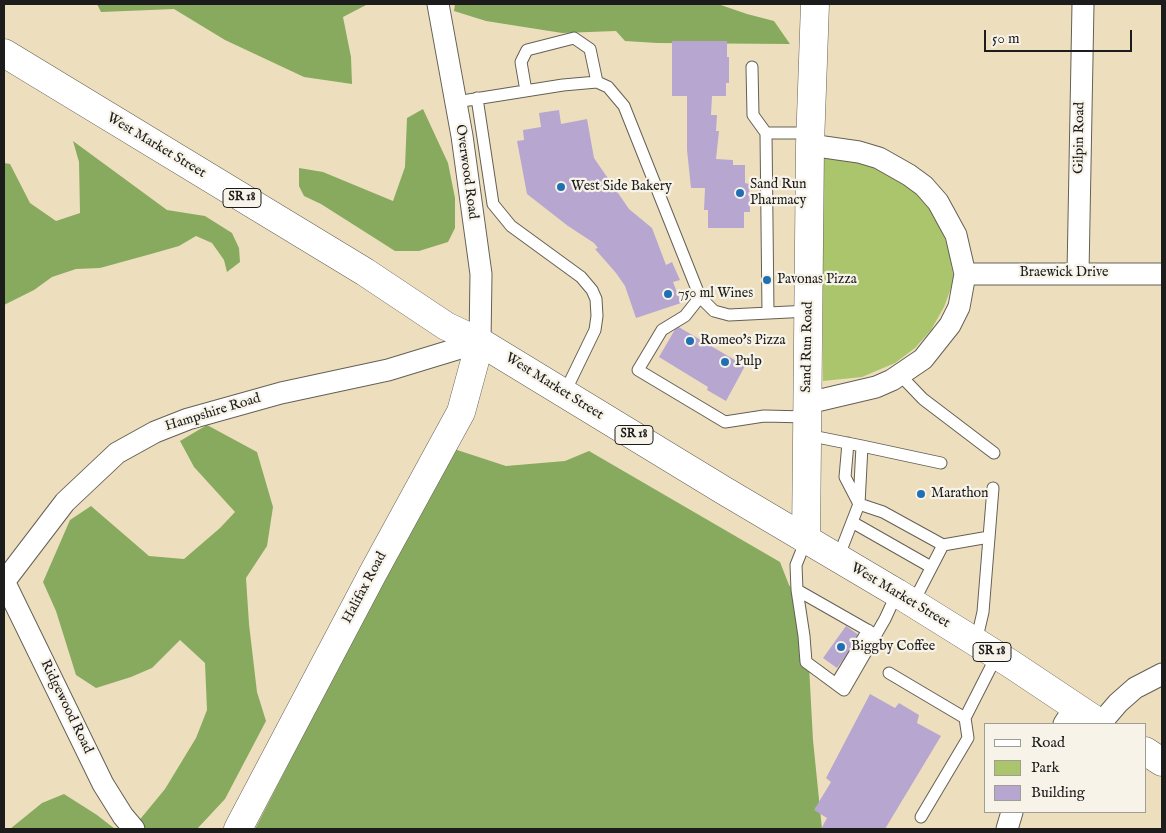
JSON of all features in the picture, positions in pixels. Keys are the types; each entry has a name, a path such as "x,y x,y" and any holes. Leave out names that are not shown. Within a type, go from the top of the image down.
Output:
{"main road":[{"name":"Sand Run Road","path":"806,540 810,139 815,4"},
{"name":"West Market Street","path":"4,53 366,272 446,326 480,342 986,648 1069,716 1097,723"},
{"name":"Halifax Road","path":"238,829 373,573 461,412 480,342"},
{"path":"1146,752 1162,762"}],"street":[{"name":"Overwood Road","path":"438,4 456,102 481,274 480,342"},
{"name":"Gilpin Road","path":"1078,273 1082,4"},
{"path":"807,418 900,375 923,359 950,325 958,307 966,274 962,254 952,226 938,202 924,186 879,158 810,139"},
{"name":"Braewick Drive","path":"966,274 1162,274"},
{"name":"Hampshire Road","path":"4,582 65,502 117,453 155,432 188,419 281,393 388,370 480,342"},
{"name":"Ridgewood Road","path":"4,582 103,784 123,816 134,829"},
{"path":"1102,723 1118,703 1135,688 1162,674"},
{"path":"1007,829 1012,813"}],"lane":[{"path":"526,91 521,62 527,50 574,38 590,48 597,82"},
{"path":"752,67 753,115 766,133 768,312"},
{"path":"456,102 597,82 608,87 624,106 700,297 714,311 729,314 809,311"},
{"path":"477,98 493,204 511,226 581,277 592,290 596,299 597,316 595,330 564,394"},
{"path":"766,133 810,139"},
{"path":"700,297 685,316 662,330 638,370 725,422 764,416 807,418 848,443 942,463"},
{"path":"900,375 923,399 994,453"},
{"path":"848,443 845,477 859,504 883,512 943,545 989,537"},
{"path":"838,558 859,504 862,446"},
{"path":"921,817 968,738 965,718 986,648 983,612 993,488"},
{"path":"852,522 931,567"},
{"path":"806,540 796,565 797,590 806,662 844,690 872,632"},
{"path":"836,684 857,649 905,598 928,578 931,567 943,545"},
{"path":"797,590 872,632"},
{"path":"889,672 965,718"}],"green space":[{"path":"97,4 368,4 343,17 351,57 352,84 304,77 225,40 174,9 101,12"},
{"path":"455,4 718,4 774,21 790,44 625,41 616,31 562,33 486,21 454,11"},
{"path":"423,109 448,163 455,198 455,228 448,242 419,251 395,251 321,204 304,196 299,186 299,168 323,172 393,201 405,167 407,118"},
{"path":"73,141 167,210 205,216 232,233 239,248 240,262 227,272 224,260 212,243 196,236 179,246 151,254 100,268 76,269 52,277 34,290 4,305 4,163 10,164 30,203 56,221 80,213 79,162"},
{"path":"823,156 871,165 911,187 935,216 948,246 954,280 944,307 931,330 915,348 895,363 862,377 823,381"},
{"path":"207,425 257,452 273,507 267,546 246,578 257,692 266,721 225,799 197,829 144,829 137,823 165,789 196,738 207,710 205,663 180,640 152,668 96,688 76,675 56,611 43,582 70,520 91,506 149,556 184,559 220,528 235,512 194,467 180,441"},
{"path":"451,448 506,466 565,461 589,451 780,562 789,585 806,610 813,740 822,829 255,829"},
{"path":"64,794 115,829 10,829 42,803"}],"building":[{"path":"672,41 727,41 729,83 726,83 726,96 712,96 711,115 717,115 716,131 719,131 716,159 733,160 733,165 745,165 745,183 749,184 750,212 744,212 744,228 708,228 708,210 704,210 705,188 691,188 687,150 687,96 672,96"},
{"path":"559,110 561,124 587,119 594,158 629,209 652,228 666,265 672,262 680,280 673,282 681,303 636,318 625,286 595,249 598,248 594,243 568,226 527,194 517,141 524,140 523,130 541,127 539,113"},
{"path":"677,326 745,366 726,401 707,390 708,387 659,357"},
{"name":"Biggby Coffee","path":"846,626 860,636 837,668 823,658"},
{"path":"870,694 895,708 899,703 919,715 917,723 941,736 885,829 821,829 827,818 814,810 831,782 826,778"}],"place":[{"name":"West Side Bakery","path":"561,187"},
{"name":"Sand Run Pharmacy","path":"740,193"},
{"name":"Pavonas Pizza","path":"767,280"},
{"name":"750 ml Wines","path":"668,294"},
{"name":"Romeo's Pizza","path":"690,341"},
{"name":"Pulp","path":"725,362"},
{"name":"Marathon","path":"921,494"},
{"name":"Biggby Coffee","path":"841,647"}]}
